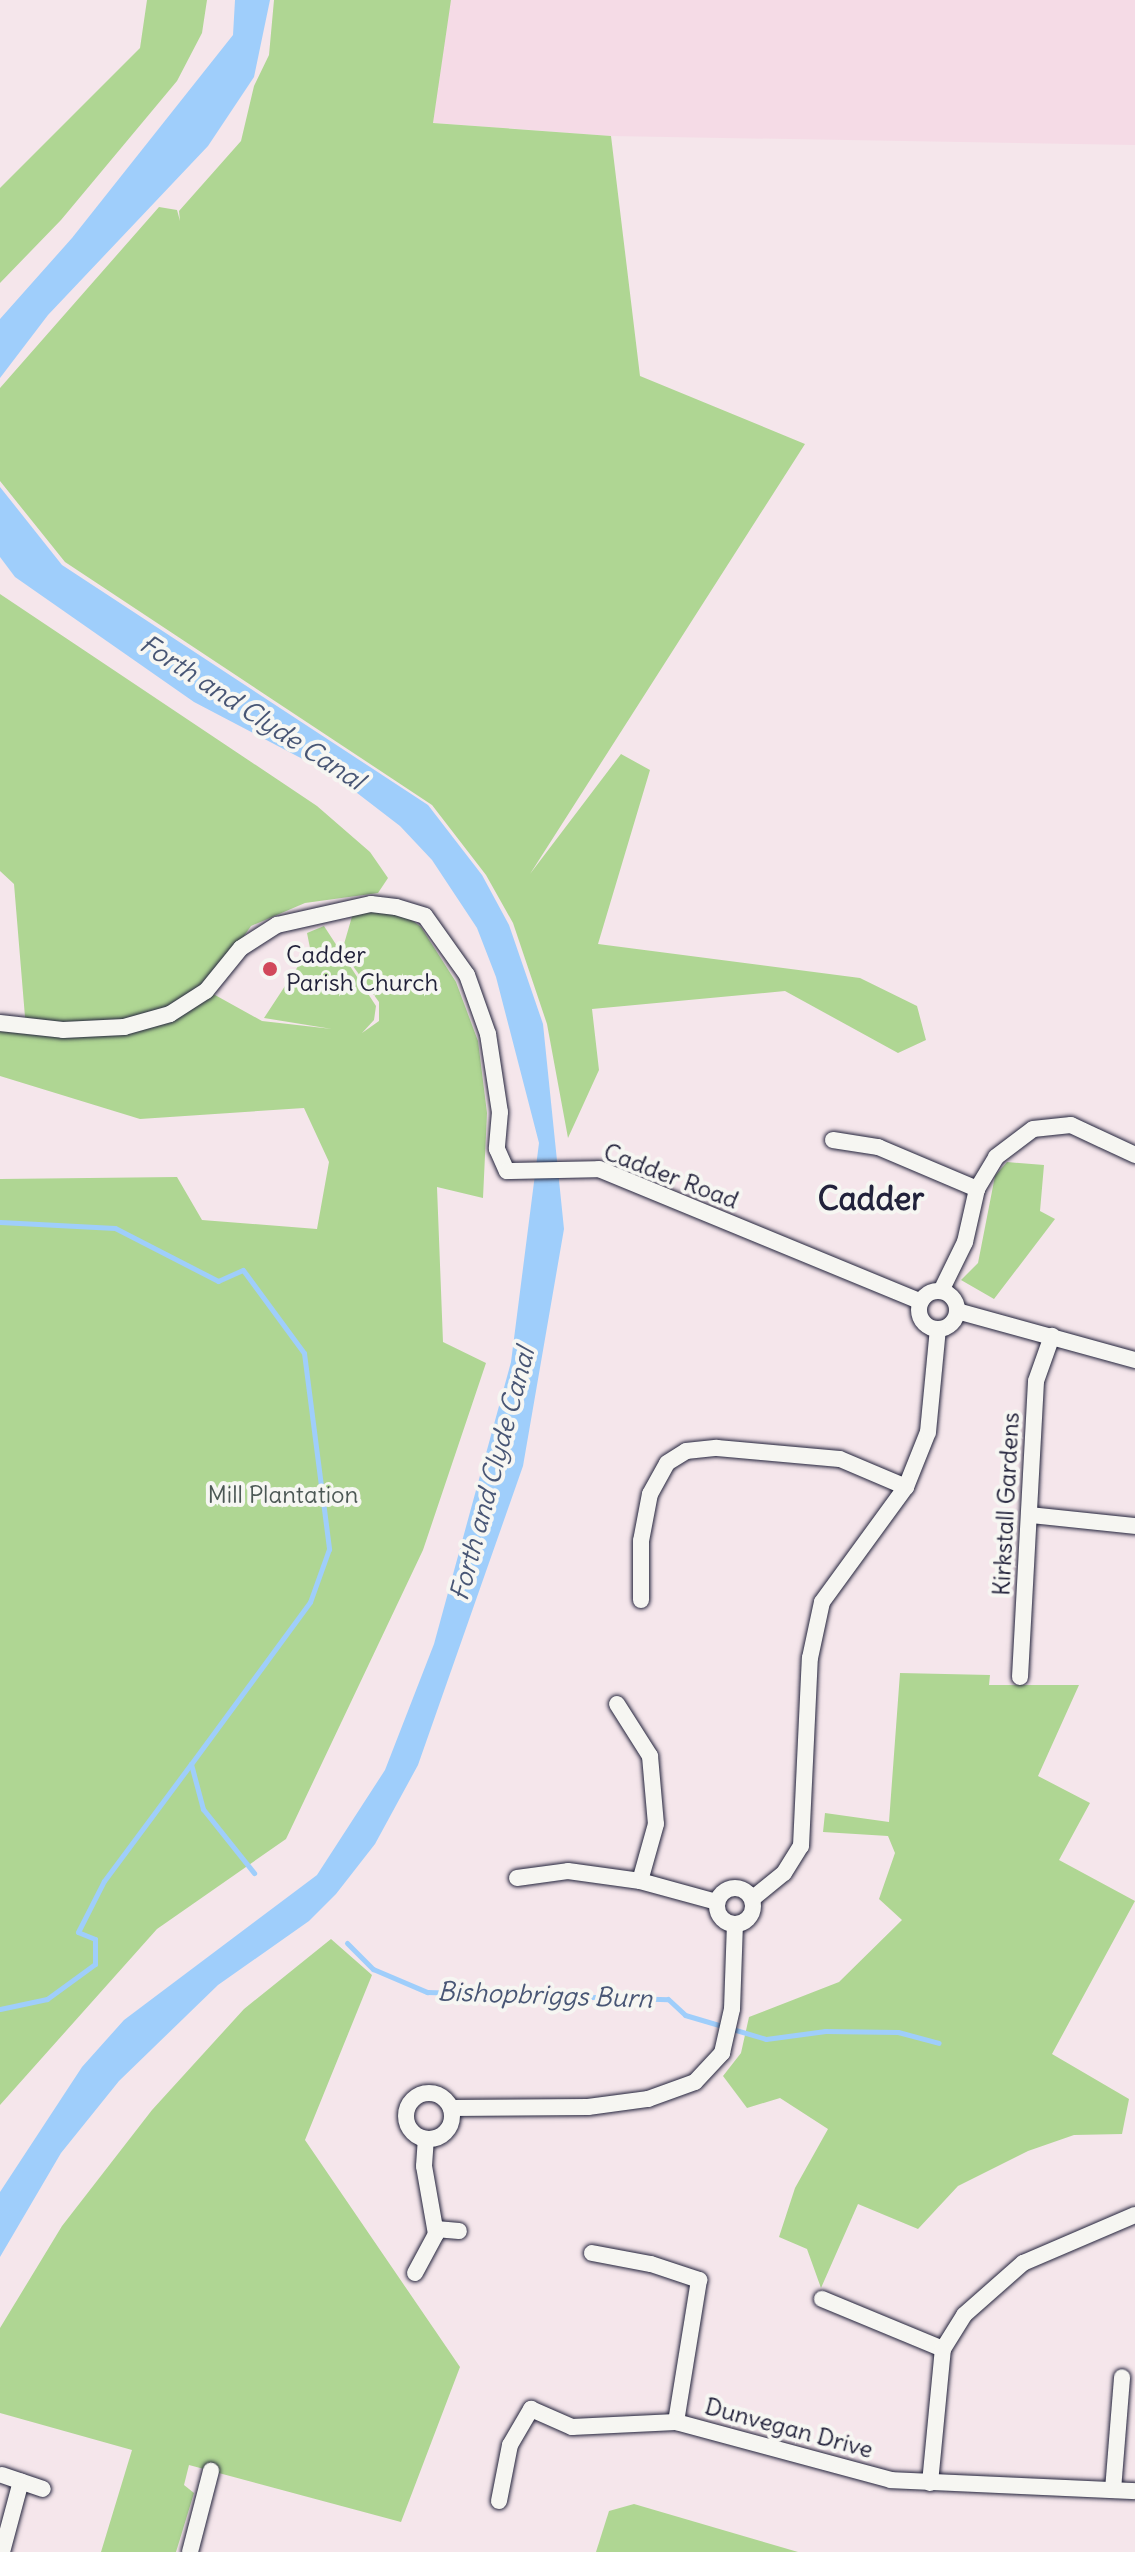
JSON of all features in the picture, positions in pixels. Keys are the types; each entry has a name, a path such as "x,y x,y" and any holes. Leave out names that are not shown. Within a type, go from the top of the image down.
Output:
{"street":[{"name":"Cadder Road","path":"0,1023 63,1030 124,1027 159,1017 206,991 241,948 277,925 371,904 396,907 425,916 467,975 488,1034 502,1165 507,1171 570,1166 599,1169 921,1302"},
{"path":"938,1329 922,1320 921,1302 941,1291 965,1242 977,1189 996,1157 1033,1129 1071,1125 1135,1155"},
{"path":"833,1140 878,1147 977,1189"},
{"path":"938,1329 953,1321 957,1311 951,1295 941,1291"},
{"path":"957,1311 1135,1360"},
{"path":"735,1924 750,1916 752,1899 784,1873 801,1846 810,1658 822,1602 906,1487 928,1432 938,1329"},
{"name":"Kirkstall Gardens","path":"1020,1677 1036,1381 1052,1336"},
{"path":"641,1600 641,1541 650,1494 667,1463 686,1451 717,1448 840,1459 906,1487"},
{"path":"1030,1515 1135,1526"},
{"path":"617,1704 650,1756 656,1824 640,1881"},
{"path":"517,1878 568,1871 640,1881 717,1902"},
{"path":"717,1902 734,1887 752,1899"},
{"path":"717,1902 721,1917 735,1924"},
{"path":"451,2108 449,2128 439,2137 426,2139 408,2124 412,2102 433,2094 451,2108 588,2107 648,2099 695,2082 722,2053 732,2009 735,1924"},
{"path":"415,2273 436,2229 424,2166 426,2139"},
{"path":"930,2483 943,2349 964,2315 1023,2263 1135,2215"},
{"path":"436,2229 459,2231"},
{"path":"592,2253 651,2264 699,2280 676,2422"},
{"path":"822,2299 943,2349"},
{"path":"1113,2490 1122,2377"},
{"name":"Dunvegan Drive","path":"499,2501 510,2445 531,2409 572,2427 676,2422 891,2480 1135,2491"},
{"path":"195,2550 211,2471"},
{"path":"2,2475 43,2489"},
{"path":"2,2552 21,2481"}],"shaded area":[{"path":"435,0 1135,0 1135,145 611,136 422,122"}],"green space":[{"path":"147,0 207,0 202,33 177,81 61,220 0,283 0,188 140,48"},
{"path":"274,0 451,0 433,123 611,136 640,376 805,444 530,874 621,754 650,770 598,944 860,978 917,1006 926,1040 898,1053 785,991 592,1009 599,1070 568,1138 547,1024 513,923 486,875 432,805 65,562 0,481 0,388 159,207 177,210 180,221 179,211 241,141 254,86 269,55"},
{"name":"Mill Plantation","path":"0,594 317,806 370,852 388,878 378,893 305,903 251,926 206,990 262,1021 332,1029 264,1018 310,948 307,933 324,926 376,1006 374,1020 362,1033 379,1021 379,1002 342,951 353,913 396,908 421,927 456,982 478,1041 487,1113 483,1198 437,1187 443,1342 486,1363 423,1550 286,1839 157,1929 0,2105 0,1179 177,1177 202,1220 317,1229 329,1162 304,1108 140,1119 0,1076 0,1024 26,1029 14,884 0,871"},
{"path":"1007,1162 1044,1165 1040,1211 1055,1219 994,1299 961,1280 978,1263 995,1176"},
{"path":"900,1673 990,1675 989,1685 1079,1685 1038,1776 1090,1803 1059,1860 1135,1901 1052,2054 1129,2099 1122,2134 1074,2135 1028,2151 958,2186 918,2229 858,2204 821,2288 807,2249 779,2237 795,2188 828,2129 780,2098 747,2108 723,2076 741,2053 749,2017 839,1982 902,1920 879,1899 895,1853 888,1836 823,1832 825,1813 889,1822"},
{"path":"331,1939 372,1975 305,2140 460,2367 401,2522 189,2465 184,2485 194,2493 176,2552 101,2552 132,2450 0,2413 0,2328 62,2226 152,2110 244,2009"},
{"path":"634,2504 798,2552 596,2552 609,2511"}],"water":[{"path":"235,0 270,0 254,77 208,146 48,315 0,378 0,319 72,238 233,35"},
{"name":"Forth and Clyde Canal","path":"0,487 62,565 428,805 482,875 509,925 543,1024 564,1229 523,1466 418,1765 375,1844 336,1894 309,1921 218,1985 119,2081 61,2153 0,2257 0,2192 82,2067 124,2020 317,1875 385,1770 434,1644 511,1362 539,1143 496,977 477,928 432,860 400,826 335,776 194,702 15,577 0,557"}],"waterway":[{"name":"Bishopbriggs Burn","path":"0,1222 115,1228 218,1281 243,1270 304,1353 329,1549 310,1602 191,1764 203,1809 254,1873"},
{"path":"0,2009 47,1999 95,1964 95,1939 78,1932 104,1881 191,1764"},
{"name":"Bishopbriggs Burn","path":"347,1943 373,1969 427,1992 668,1999 685,2015 766,2039 825,2031 898,2032 939,2043"}],"place":[{"name":"Cadder Parish Church","path":"270,969"}],"district":[{"name":"Cadder","path":"871,1199"}]}
